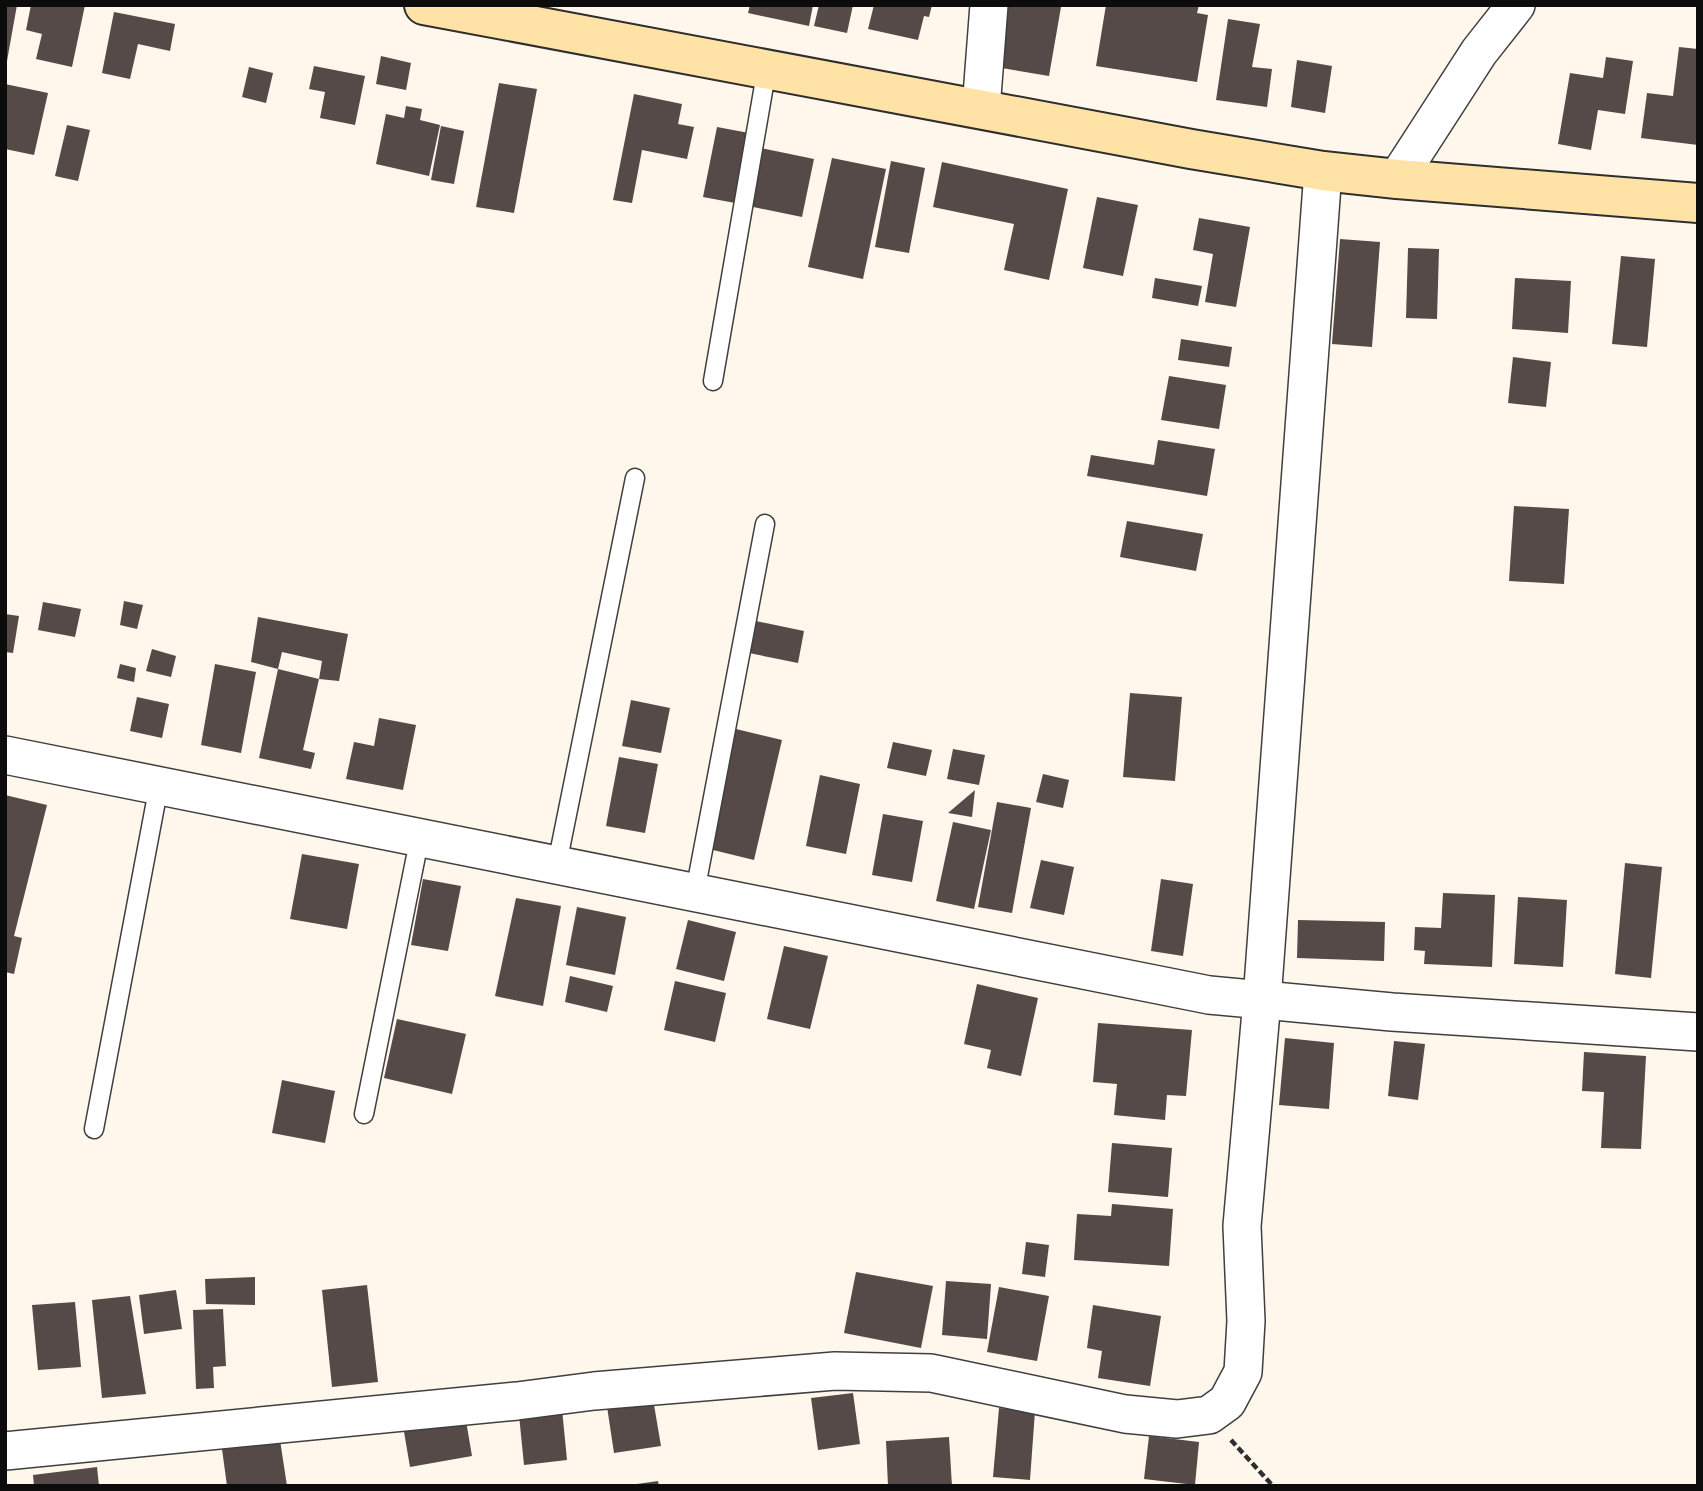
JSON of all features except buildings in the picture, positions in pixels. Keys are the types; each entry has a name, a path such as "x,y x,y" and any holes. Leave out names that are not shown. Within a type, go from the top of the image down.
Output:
{"main road":[{"path":"424,5 1191,149 1323,171 1698,203"}],"street":[{"path":"981,109 989,5"},
{"path":"1397,179 1479,52 1516,5"},
{"path":"5,1451 517,1401 594,1391 835,1371 931,1373 1125,1414 1177,1419 1209,1415 1227,1402 1243,1372 1246,1321 1242,1226 1262,1000 1323,171"},
{"path":"5,755 1209,995 1392,1013 1698,1032"}],"lane":[{"path":"713,381 767,68"},
{"path":"557,864 635,478"},
{"path":"695,892 765,524"},
{"path":"94,1129 159,785"},
{"path":"364,1114 420,836"}],"path":[{"path":"1209,1415 1273,1486"}]}
